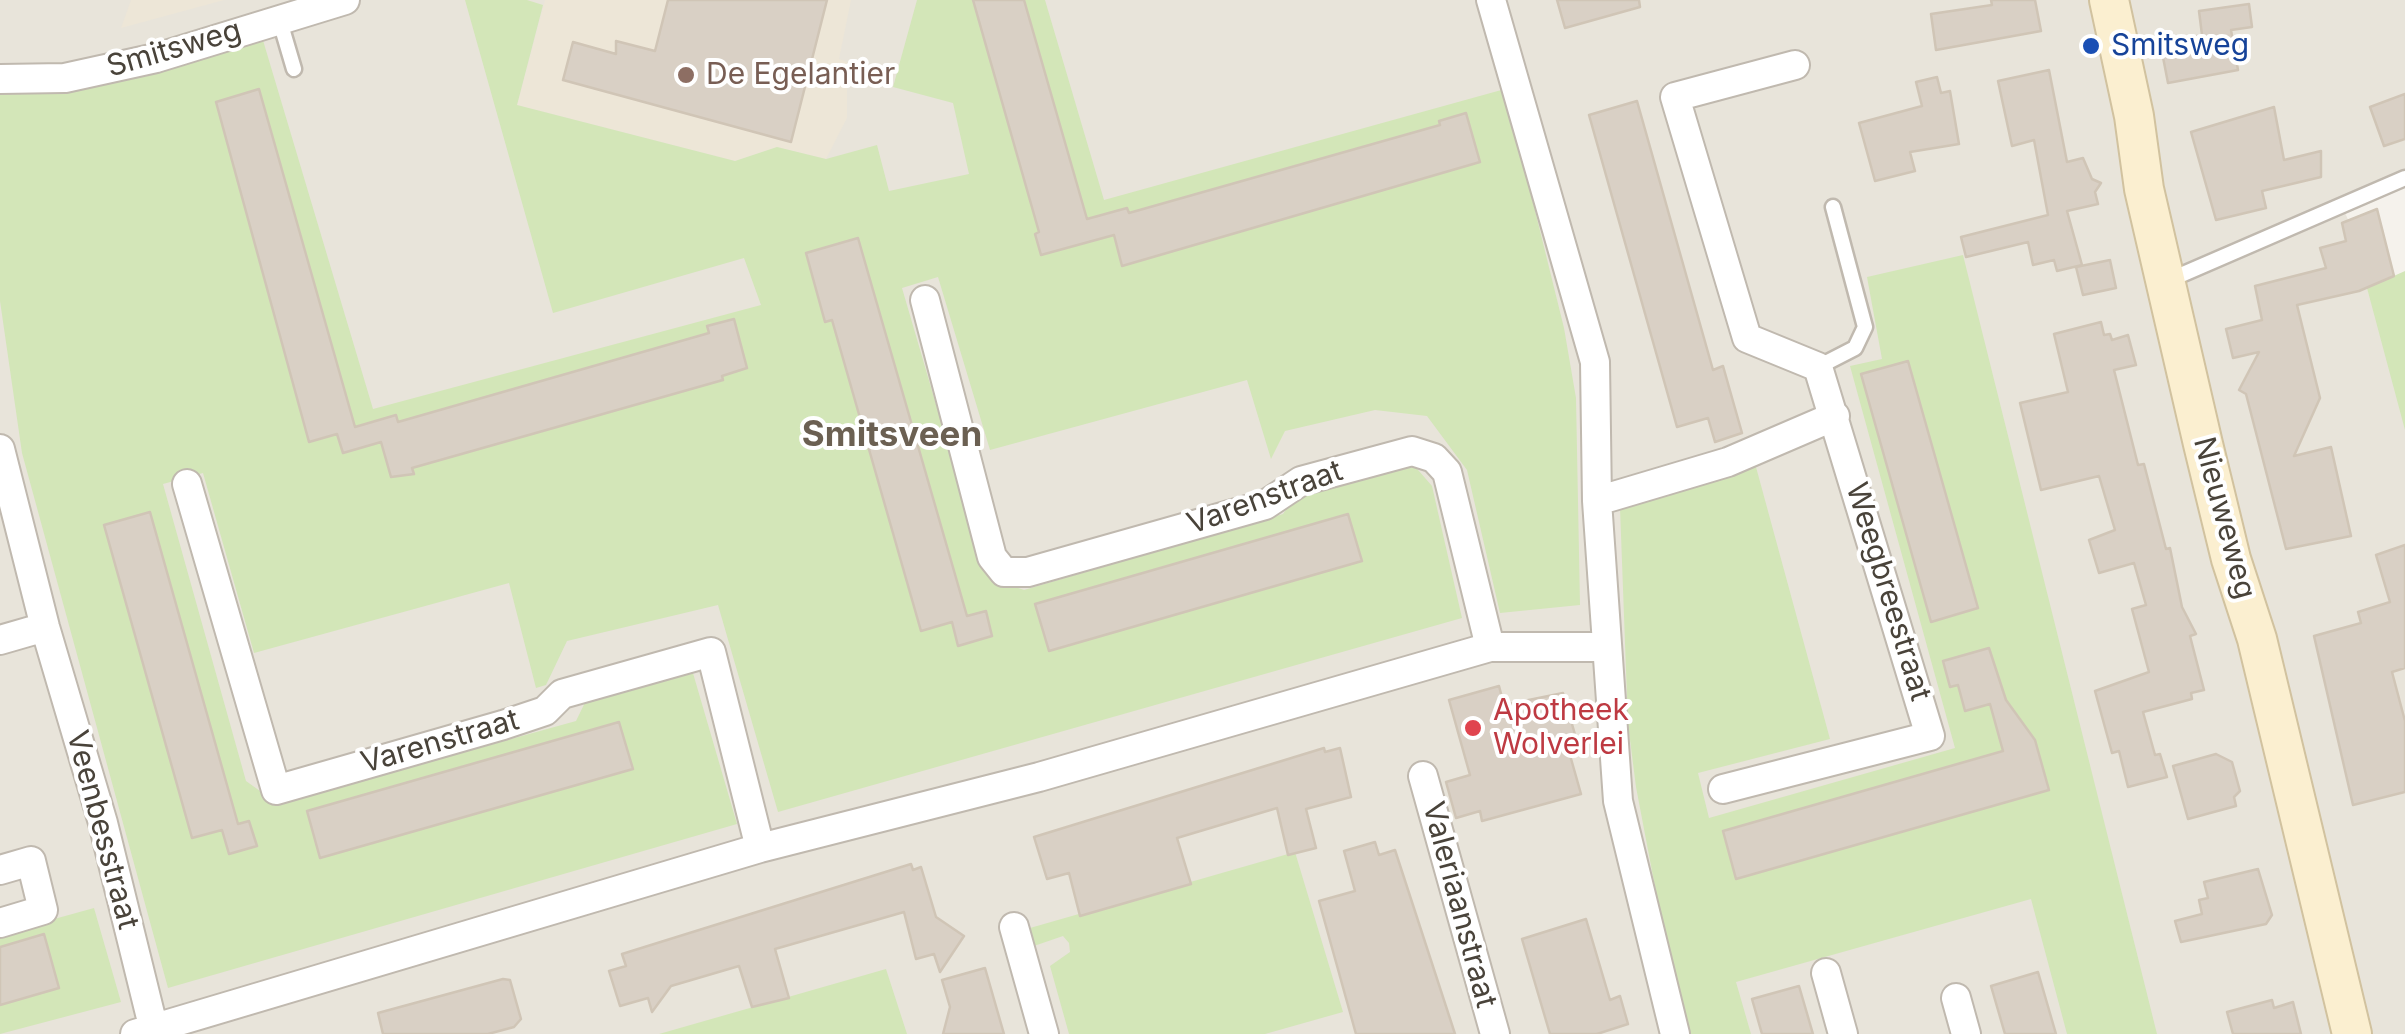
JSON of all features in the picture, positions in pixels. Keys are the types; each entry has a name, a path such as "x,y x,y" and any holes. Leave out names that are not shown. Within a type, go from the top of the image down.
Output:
{"street":[{"name":"Smitsweg","path":"0,79 65,78 156,58 345,0"},
{"path":"1491,0 1594,362 1597,501 1618,801 1675,1034"},
{"name":"Nieuweweg","path":"2109,0 2165,282 2352,1034"},
{"path":"1795,65 1675,97 1747,338 1818,367"},
{"name":"Varenstraat","path":"925,300 992,556 1004,572 1028,572 1266,505 1300,481 1412,451 1434,458 1447,472 1490,647"},
{"name":"Weegbreestraat","path":"1722,789 1930,736 1818,367"},
{"path":"1597,501 1728,462 1835,416"},
{"name":"Veenbesstraat","path":"0,450 45,627 102,823 148,1032"},
{"name":"Varenstraat","path":"187,484 276,790 503,725 544,711 562,694 710,652 760,848"},
{"path":"0,640 45,627"},
{"path":"148,1032 760,848 1039,777 1490,647 1606,647"},
{"name":"Valeriaanstraat","path":"1423,776 1495,1034"},
{"path":"0,870 31,862 43,910 0,923"},
{"path":"1014,927 1044,1034"},
{"path":"1826,973 1843,1034"},
{"path":"1956,998 1966,1034"}],"lane":[{"path":"279,18 294,69"},
{"path":"2165,282 2405,178"},
{"path":"1818,367 1855,348 1865,328 1833,207"}],"shaded area":[{"path":"0,0 2405,0 2405,180 2343,208 2405,353 2405,1034 0,1034"},
{"path":"131,0 224,0 121,28"},
{"name":"De Egelantier","path":"545,0 851,0 839,59 847,62 847,118 826,159 777,147 735,161 517,105"}],"green space":[{"path":"465,0 527,0 543,5 517,105 735,161 777,147 826,159 877,145 889,191 969,174 953,103 893,87 917,0 1045,0 1104,200 1505,89 1564,328 1576,398 1580,605 1500,613 1467,470 1427,416 1375,410 1285,431 1271,459 1247,380 990,450 938,277 902,288 984,569 1001,582 1024,590 1283,514 1295,496 1412,463 1432,486 1462,618 778,812 718,605 567,641 546,685 536,688 509,583 254,653 203,473 163,484 246,781 267,796 291,800 576,721 597,678 688,656 737,824 168,988 22,453 0,301 0,92 262,37 373,409 761,305 744,258 553,313"},
{"path":"1963,255 2157,1034 2067,1034 2031,899 1736,982 1751,1034 1689,1034 1676,997 1636,787 1628,724 1620,508 1756,467 1830,739 1698,773 1709,818 1955,748 1850,366 1882,359 1867,277"},
{"path":"2405,271 2405,430 2367,288"},
{"path":"1295,852 1343,1012 1265,1034 1069,1034 1050,966 1070,952 1069,943 1063,936 1034,946 1030,928"},
{"path":"94,908 121,1002 0,1034 0,934"},
{"path":"886,969 907,1034 659,1034"}],"building":[{"path":"668,0 827,0 791,142 563,80 573,42 616,54 616,41 655,51"},
{"path":"973,0 1024,0 1087,219 1127,208 1129,213 1440,125 1439,121 1466,113 1480,162 1122,266 1114,235 1041,255 1035,234 1039,232"},
{"path":"1557,0 1639,0 1640,7 1565,28"},
{"path":"1991,0 2035,0 2041,31 1936,50 1931,14 1992,5"},
{"path":"2249,4 2252,27 2231,30 2238,70 2168,83 2162,52 2195,46 2193,37 2202,35 2199,11"},
{"path":"2049,70 2067,162 2083,158 2092,179 2101,183 2095,192 2098,204 2067,211 2082,265 2057,271 2054,260 2033,265 2028,242 1966,257 1961,237 2048,215 2034,140 2012,146 1998,81"},
{"path":"1937,77 1941,93 1950,91 1959,144 1910,152 1915,171 1875,181 1859,123 1922,106 1916,82"},
{"path":"259,89 355,427 396,415 398,422 709,333 707,326 734,319 747,368 722,376 723,380 412,468 414,474 391,477 381,442 343,453 337,434 309,442 216,102"},
{"path":"2405,94 2405,139 2384,146 2370,107"},
{"path":"1637,101 1713,370 1723,366 1742,433 1715,442 1708,418 1677,427 1589,115"},
{"path":"2274,107 2284,160 2321,151 2321,177 2262,191 2266,208 2216,220 2191,132"},
{"path":"2377,209 2394,276 2359,291 2297,305 2320,398 2294,456 2331,447 2351,536 2286,549 2246,394 2239,390 2259,352 2233,358 2226,329 2262,320 2255,286 2326,268 2320,248 2346,241 2342,223"},
{"path":"858,238 967,616 986,611 992,636 958,646 952,622 921,631 832,320 825,322 806,253"},
{"path":"2110,260 2116,288 2083,295 2076,267"},
{"path":"2101,322 2104,335 2110,334 2112,340 2128,335 2136,365 2114,370 2138,465 2144,464 2166,549 2170,548 2182,607 2196,634 2190,636 2204,690 2191,693 2192,699 2143,712 2155,755 2160,754 2167,777 2128,787 2119,751 2112,753 2095,691 2149,672 2132,609 2146,605 2134,563 2099,573 2089,540 2115,530 2099,476 2041,490 2020,403 2068,392 2054,334"},
{"path":"1908,361 1978,608 1931,622 1861,374"},
{"path":"150,512 238,824 249,821 257,846 229,854 222,830 192,838 104,525"},
{"path":"1348,514 1362,561 1049,651 1035,604"},
{"path":"2405,545 2405,668 2392,672 2405,721 2405,792 2353,805 2314,636 2361,623 2358,612 2390,602 2376,555"},
{"path":"1989,648 2006,700 2035,740 2049,790 1736,879 1723,831 2003,751 1990,704 1965,711 1958,685 1950,687 1943,661"},
{"path":"1499,686 1504,705 1563,693 1576,738 1566,741 1581,794 1482,821 1480,811 1456,818 1446,782 1470,775 1449,700"},
{"path":"619,722 633,769 320,858 307,811"},
{"path":"1324,748 1325,752 1340,748 1351,797 1306,809 1316,848 1288,855 1277,808 1177,838 1191,884 1080,916 1069,873 1047,879 1034,837"},
{"path":"2216,754 2232,762 2240,791 2234,797 2236,806 2188,819 2173,766"},
{"path":"1375,842 1379,855 1395,850 1455,1034 1356,1034 1319,901 1355,891 1344,851"},
{"path":"911,864 913,870 921,867 936,917 964,936 940,972 934,954 916,959 904,912 775,949 789,998 752,1007 739,966 671,986 652,1012 648,998 620,1006 609,971 626,966 622,954"},
{"path":"2258,869 2272,915 2266,924 2181,942 2175,921 2202,914 2199,900 2208,898 2204,882"},
{"path":"1586,919 1610,1000 1620,996 1628,1024 1597,1034 1550,1034 1522,939"},
{"path":"44,934 59,988 0,1005 0,947"},
{"path":"985,968 1004,1034 943,1034 950,1007 942,980"},
{"path":"2038,972 2056,1034 2005,1034 1991,986"},
{"path":"510,980 521,1019 514,1027 488,1034 383,1034 378,1013"},
{"path":"1799,986 1813,1034 1762,1034 1752,999"},
{"path":"2272,1000 2274,1008 2293,1002 2301,1034 2233,1034 2227,1012"}],"place":[{"name":"Smitsweg","path":"2091,46"},
{"name":"De Egelantier","path":"686,75"},
{"name":"Apotheek Wolverlei","path":"1473,728"}],"district":[{"name":"Smitsveen","path":"892,435"}]}
